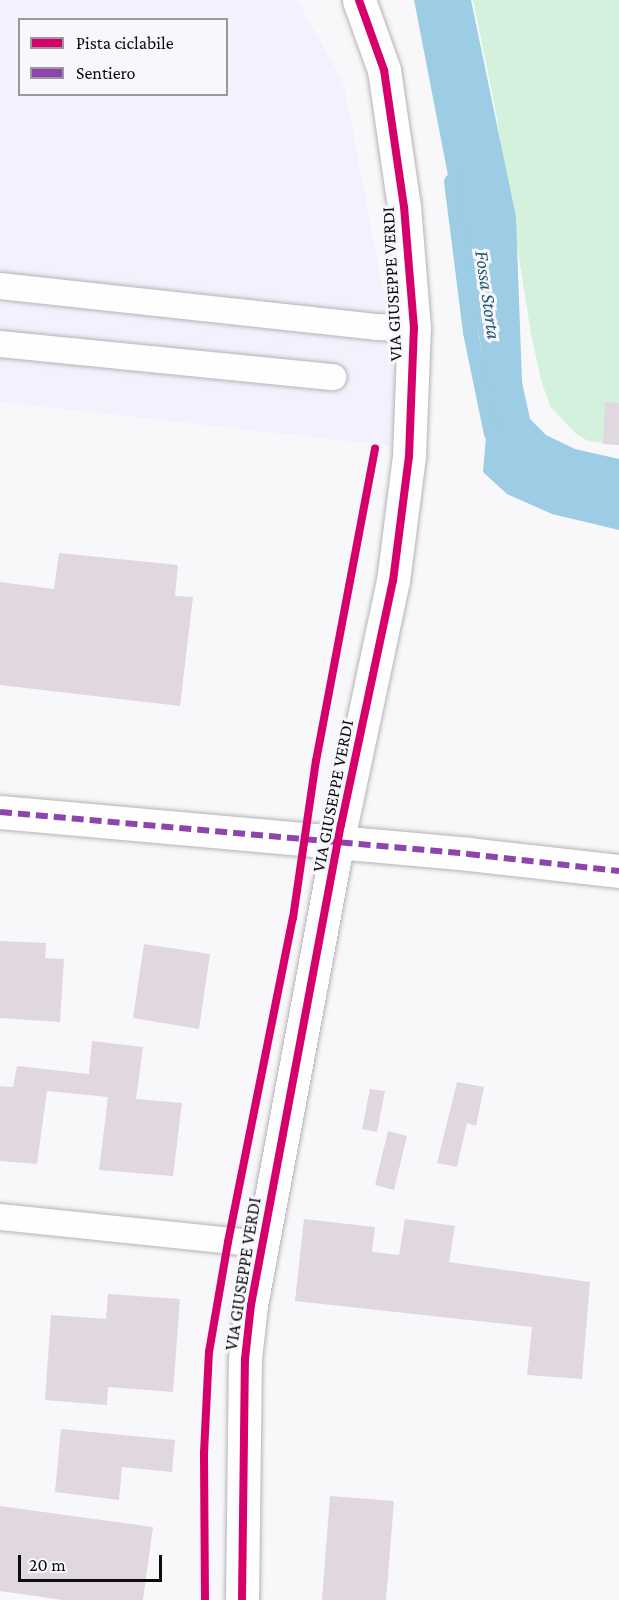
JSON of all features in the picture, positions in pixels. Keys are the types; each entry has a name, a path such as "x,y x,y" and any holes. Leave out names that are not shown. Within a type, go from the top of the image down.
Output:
{"street":[{"name":"VIA GIUSEPPE VERDI","path":"242,1600 245,1359 261,1244 338,842 393,581 409,456 414,328 404,207 393,117 384,70 359,0"},
{"path":"0,812 338,842 619,871"}],"lane":[{"path":"0,286 376,327 414,328"},
{"path":"0,344 333,377"},
{"path":"0,1218 261,1244"}],"shaded area":[{"path":"0,0 298,0 344,85 397,364 401,414 392,446 0,402"}],"green space":[{"path":"473,0 619,0 619,445 588,441 575,433 550,406 541,380 531,334 495,107"}],"water":[{"path":"414,0 471,0 516,217 522,382 530,419 546,435 575,449 619,459 619,530 552,514 507,494 483,472 488,413 482,351"}],"building":[{"path":"605,402 619,403 619,445 603,444"},
{"path":"59,553 178,565 175,596 193,597 180,706 0,685 0,582 54,589"},
{"path":"0,941 46,943 45,958 64,959 60,1022 0,1018"},
{"path":"144,944 210,954 199,1029 133,1018"},
{"path":"92,1041 143,1047 136,1099 182,1103 173,1176 99,1170 108,1097 47,1091 37,1164 0,1161 0,1086 13,1087 17,1066 89,1074"},
{"path":"457,1082 484,1087 476,1126 467,1123 457,1167 437,1163"},
{"path":"370,1089 385,1091 377,1132 362,1129"},
{"path":"388,1131 407,1136 394,1190 375,1185"},
{"path":"304,1219 375,1227 372,1252 399,1255 405,1219 455,1226 449,1262 590,1282 582,1379 527,1375 532,1327 295,1301"},
{"path":"108,1294 180,1299 173,1392 108,1387 107,1405 45,1400 51,1315 106,1319"},
{"path":"61,1429 175,1440 172,1472 122,1467 119,1500 55,1492"},
{"path":"330,1496 394,1501 386,1600 322,1600"},
{"path":"0,1506 153,1527 143,1600 63,1600 0,1591"}],"waterway":[{"name":"Fossa Storta","path":"451,181 470,332 491,433"}],"marked path":[{"path":"0,812 468,854 619,871"}],"cycle path":[{"path":"242,1600 245,1359 251,1305 341,825 393,581 409,456 414,328 404,207 384,70 359,0"},
{"path":"205,1600 204,1453 209,1352 228,1242 293,918 316,761 375,449"}]}
